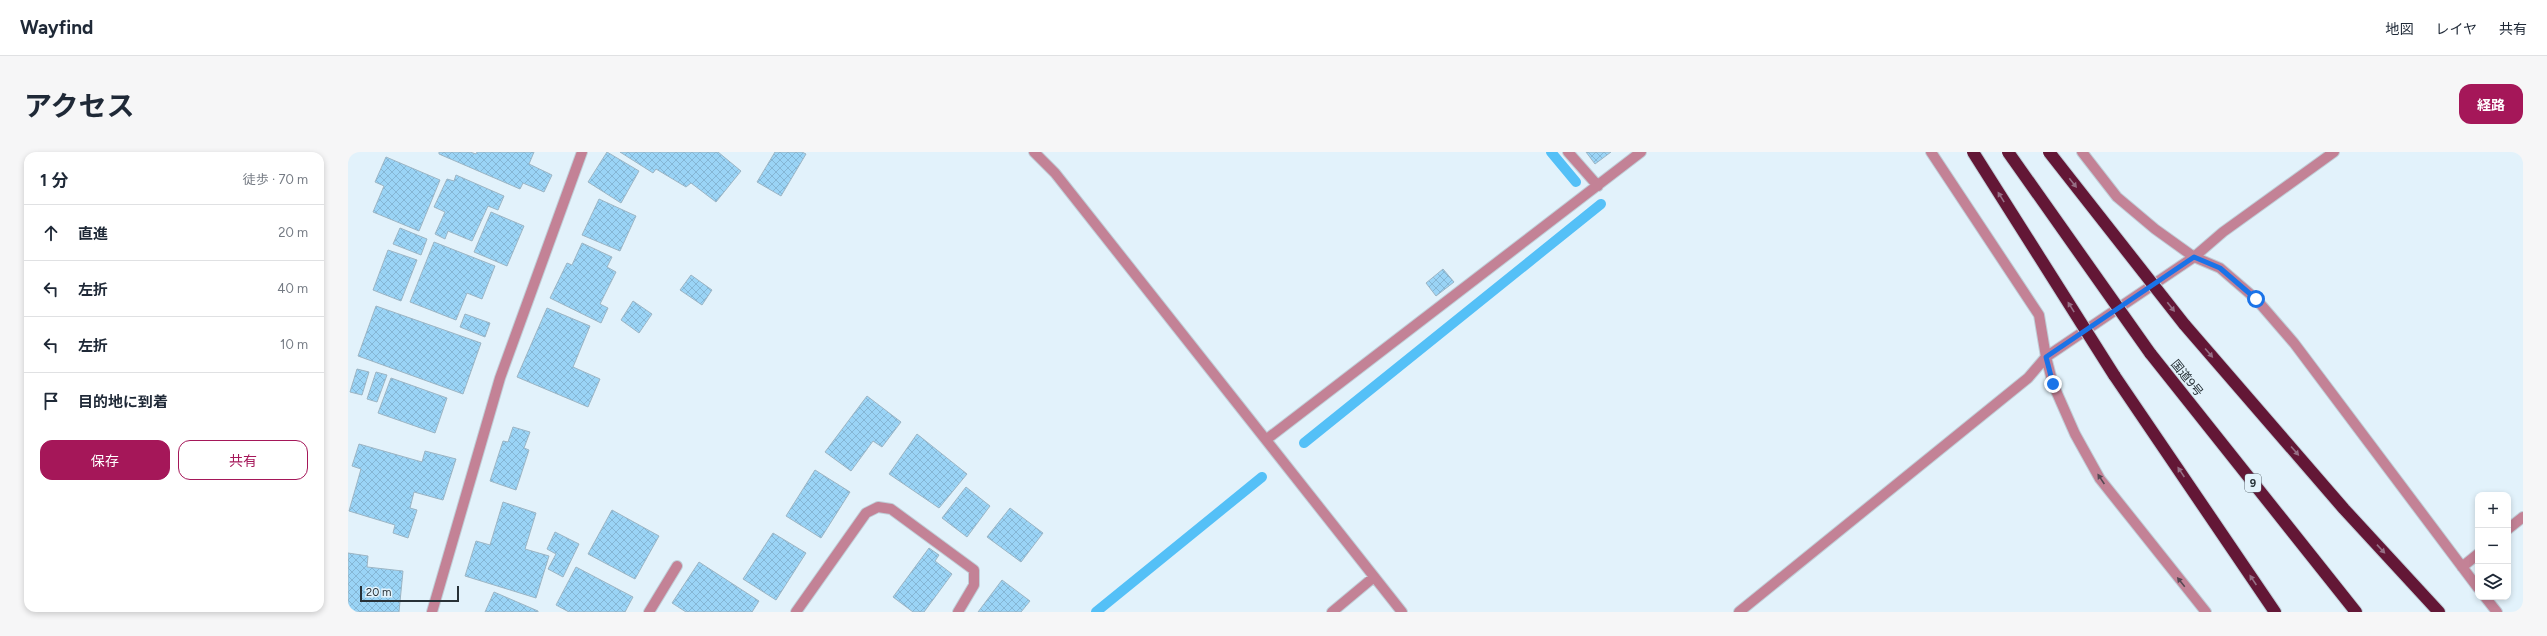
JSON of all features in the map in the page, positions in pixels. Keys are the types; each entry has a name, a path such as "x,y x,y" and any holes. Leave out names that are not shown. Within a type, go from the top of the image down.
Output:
{"highway":[{"path":"1973,152 2114,375 2275,612"},
{"name":"国道9号","path":"2008,152 2150,353 2356,612"},
{"path":"2049,152 2184,324 2344,509 2439,612"}],"street":[{"path":"432,612 500,378 582,152"},
{"path":"1034,152 1055,172 1402,612"},
{"path":"1568,152 1598,186"},
{"path":"1267,439 1641,152"},
{"path":"1931,152 2039,315 2046,357 2053,384 2075,434 2100,479 2206,612"},
{"path":"2082,152 2117,197 2155,230 2194,257 2220,268 2239,284 2286,333 2475,584"},
{"path":"1739,612 2028,378 2046,357 2194,257 2223,232 2334,152"},
{"path":"796,612 866,513 878,506 891,509 974,570 974,585 958,612"},
{"path":"2509,528 2523,517"},
{"path":"2462,567 2475,556"},
{"path":"649,612 677,566"},
{"path":"1332,612 1374,577"},
{"path":"2487,600 2497,612"}],"building":[{"path":"439,152 470,152 476,154 477,152 534,152 529,164 552,175 544,192 523,183 520,189 439,154"},
{"path":"607,152 639,171 621,203 588,182"},
{"path":"620,152 718,152 741,171 716,202 691,183 686,187 656,169 653,173"},
{"path":"775,152 802,152 806,154 781,196 757,182"},
{"path":"1586,152 1611,152 1595,164"},
{"path":"386,157 440,180 419,231 373,212 384,186 375,182"},
{"path":"456,175 504,196 498,210 488,206 472,241 448,231 445,239 435,234 445,212 434,207 447,179 454,181"},
{"path":"599,199 636,216 620,251 582,235"},
{"path":"491,212 524,226 507,266 474,252"},
{"path":"400,228 427,239 421,255 393,244"},
{"path":"434,242 495,266 482,299 467,293 456,320 410,302"},
{"path":"582,243 612,257 607,267 616,272 600,304 608,308 601,323 550,298 567,263 572,265"},
{"path":"388,250 417,260 401,301 373,290"},
{"path":"1443,269 1454,282 1436,296 1426,283"},
{"path":"691,275 712,290 702,305 680,290"},
{"path":"633,301 652,314 639,333 621,320"},
{"path":"376,306 481,343 463,394 358,356"},
{"path":"547,308 590,326 573,367 600,379 588,407 517,377"},
{"path":"465,314 490,323 485,337 460,327"},
{"path":"357,369 369,372 362,395 350,392"},
{"path":"376,372 387,375 377,402 367,399"},
{"path":"391,378 447,398 435,433 378,413"},
{"path":"867,396 901,422 882,447 873,441 851,471 825,452"},
{"path":"513,427 530,432 524,448 529,450 516,490 490,481 503,441 508,442"},
{"path":"917,434 967,474 939,508 889,474"},
{"path":"359,444 422,462 425,451 456,459 443,500 414,492 410,508 417,510 408,538 393,533 395,525 349,511 361,469 352,466"},
{"path":"815,470 850,492 821,538 786,516"},
{"path":"966,487 990,506 967,537 942,518"},
{"path":"503,502 536,513 525,549 549,556 536,598 465,576 476,541 490,545"},
{"path":"1010,508 1043,533 1021,562 987,537"},
{"path":"612,510 659,536 635,579 588,554"},
{"path":"555,532 579,544 563,577 548,569 556,554 547,549"},
{"path":"773,533 806,553 776,600 743,579"},
{"path":"929,548 939,555 935,561 952,574 924,612 913,612 893,597"},
{"path":"348,553 368,556 367,567 403,571 399,612 348,612"},
{"path":"699,562 759,601 752,612 686,612 672,603"},
{"path":"576,567 633,597 625,612 569,612 556,605"},
{"path":"1002,580 1030,601 1021,612 978,612"},
{"path":"494,592 538,611 538,612 485,612"}],"waterway":[{"path":"1551,152 1576,182"},
{"path":"1304,443 1601,204"},
{"path":"1096,612 1262,477"}],"route":[{"path":"2053,384 2046,357 2194,257 2220,268 2256,299"}]}
